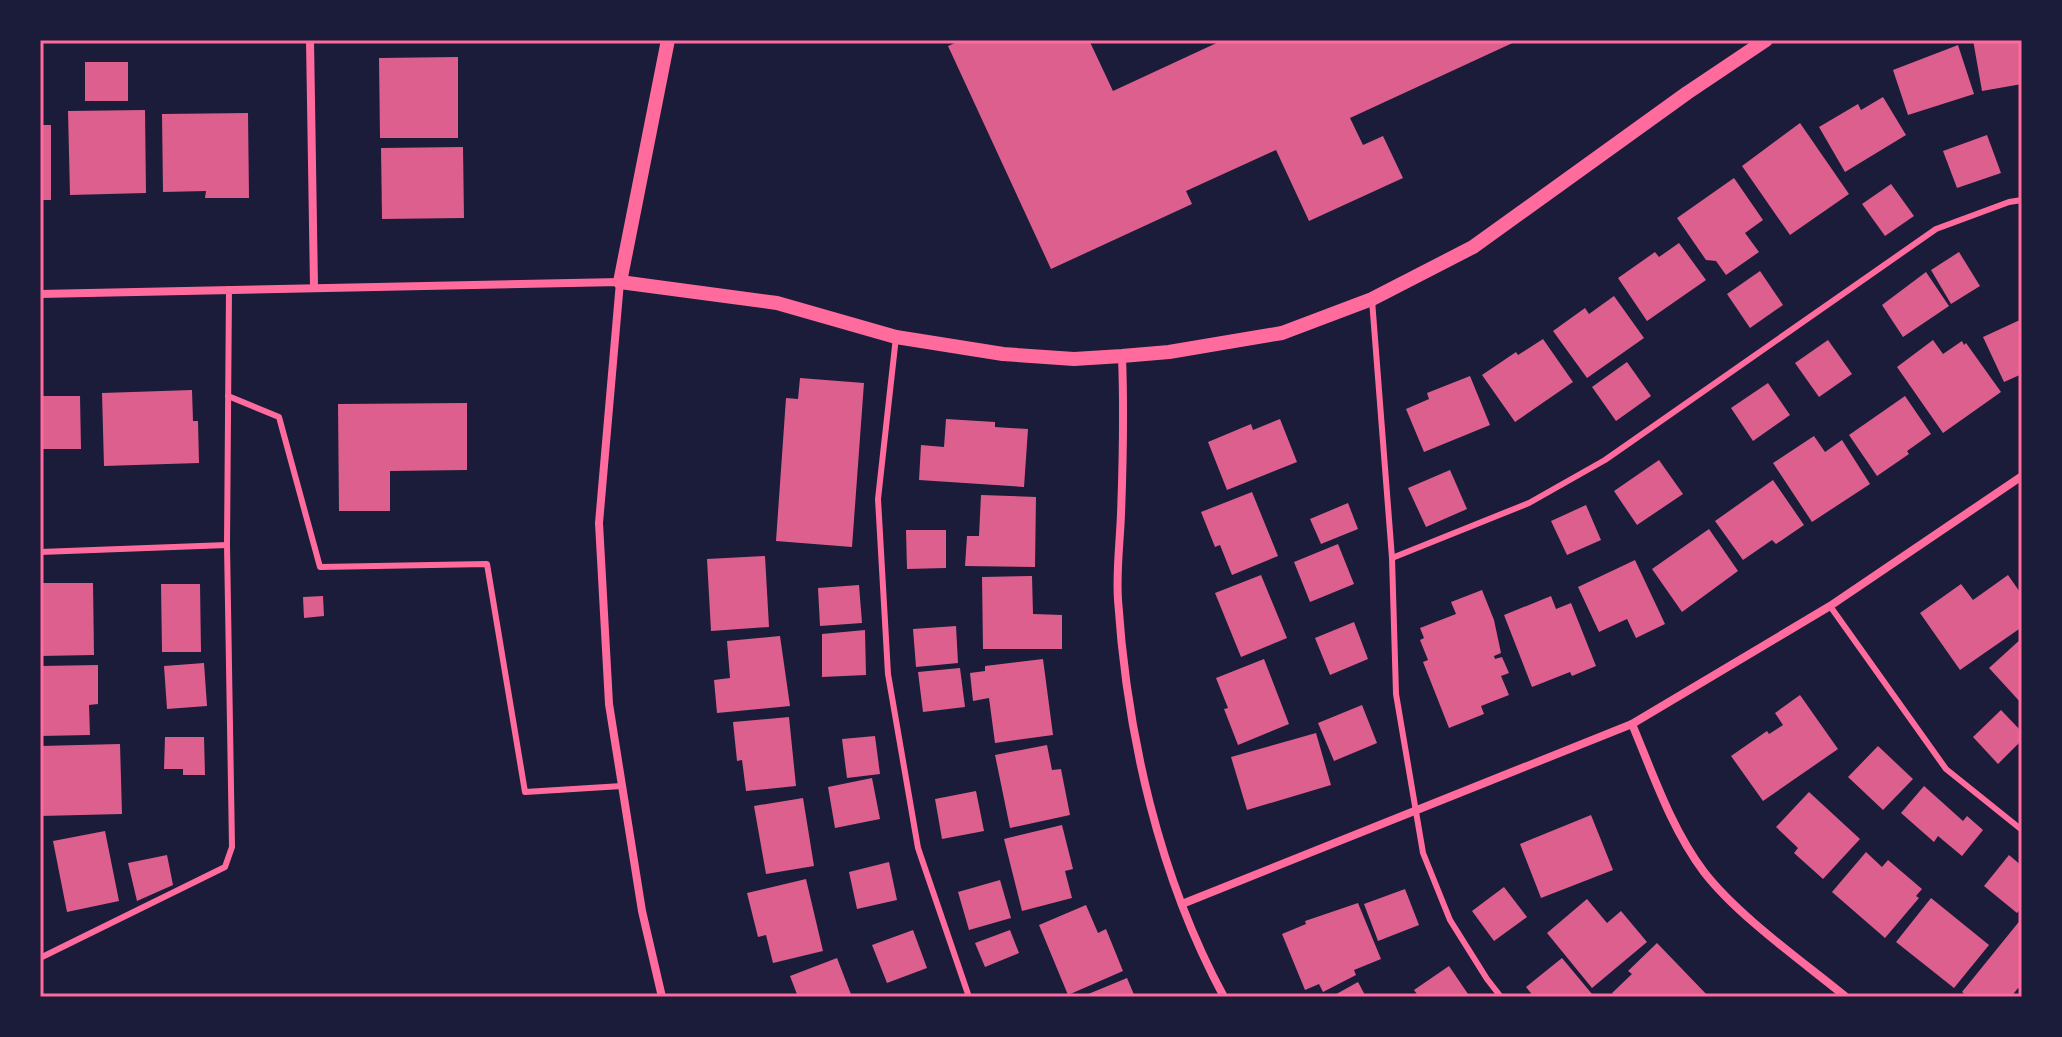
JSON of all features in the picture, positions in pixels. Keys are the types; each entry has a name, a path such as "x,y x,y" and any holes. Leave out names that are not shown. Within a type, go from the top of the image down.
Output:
{"street":[{"path":"310,40 314,287"},
{"path":"662,997 642,911 609,704 599,523 620,282 668,40"},
{"path":"40,294 620,282 777,303 896,337 1003,354 1074,359 1169,352 1282,333 1372,299 1473,247 1766,40"},
{"path":"1122,356 1124,421 1118,597 1129,710 1152,812 1182,904 1224,997"},
{"path":"1182,904 1632,724 1830,606 2022,476"},
{"path":"1632,724 1673,821 1705,873 1749,917 1846,997"}],"lane":[{"path":"1392,558 1529,503 1605,460 1936,229 2022,200"},
{"path":"40,958 225,867 232,847 227,545 229,289"},
{"path":"1372,299 1392,558 1396,694 1423,853 1450,920 1501,997"},
{"path":"896,337 878,499 888,674 918,848 969,997"},
{"path":"228,396 279,417 320,567 487,564 525,792 622,786"},
{"path":"40,552 227,545"},
{"path":"1830,606 1946,769 2022,830"}],"building":[{"path":"962,40 1089,40 1113,91 1223,40 1519,40 1350,118 1363,145 1383,136 1403,178 1309,221 1276,150 1186,191 1192,204 1051,269 948,46"},
{"path":"1973,40 2022,40 2022,84 1982,91"},
{"path":"1958,45 1974,94 1908,115 1893,70"},
{"path":"458,57 458,138 380,138 379,58"},
{"path":"85,62 128,62 128,101 85,101"},
{"path":"1883,97 1906,135 1845,172 1819,127 1858,104 1861,110"},
{"path":"145,110 146,193 70,195 68,111"},
{"path":"248,113 249,198 205,198 206,191 163,192 162,114"},
{"path":"1800,123 1849,194 1790,235 1742,166"},
{"path":"40,125 51,125 51,200 40,200"},
{"path":"1987,135 2001,173 1957,188 1943,151"},
{"path":"463,147 464,218 382,219 381,148"},
{"path":"1734,178 1763,220 1745,233 1759,252 1726,275 1716,261 1706,260 1677,218"},
{"path":"1891,184 1914,216 1885,236 1862,204"},
{"path":"1679,243 1706,280 1647,321 1618,278 1655,252 1659,257"},
{"path":"1959,252 1980,286 1951,304 1931,270"},
{"path":"1760,271 1783,305 1750,328 1727,294"},
{"path":"1926,272 1949,306 1903,337 1882,305"},
{"path":"1614,296 1644,338 1587,378 1553,331 1585,308 1589,314"},
{"path":"2022,319 2022,374 2004,382 1983,337"},
{"path":"1543,339 1573,382 1515,422 1482,375 1516,352 1518,355"},
{"path":"1828,340 1852,374 1819,397 1795,363"},
{"path":"1933,340 1943,354 1962,341 1964,345 1966,343 2001,392 1943,433 1897,367"},
{"path":"1627,362 1651,396 1616,421 1592,387"},
{"path":"1470,376 1490,425 1424,452 1406,409 1429,399 1427,393"},
{"path":"800,378 864,383 852,547 776,541 786,398 798,399"},
{"path":"1768,383 1790,415 1753,441 1731,408"},
{"path":"192,390 193,421 198,421 199,463 104,466 102,393"},
{"path":"40,396 80,396 81,449 40,449"},
{"path":"1905,396 1931,434 1877,476 1849,435"},
{"path":"467,403 467,470 390,471 390,511 339,511 338,404"},
{"path":"946,419 995,422 995,427 1028,429 1024,487 919,480 921,445 944,447"},
{"path":"1280,419 1297,462 1227,490 1208,442 1251,424 1253,430"},
{"path":"1814,436 1825,452 1842,440 1870,484 1812,522 1773,463"},
{"path":"1659,460 1683,494 1637,525 1614,491"},
{"path":"1450,470 1467,509 1426,527 1408,488"},
{"path":"1773,480 1804,525 1776,544 1772,540 1743,560 1715,521"},
{"path":"1252,492 1278,556 1232,575 1220,545 1215,547 1201,512"},
{"path":"981,495 1036,497 1035,567 965,566 967,536 979,536"},
{"path":"1348,503 1358,529 1321,544 1310,519"},
{"path":"1586,505 1601,540 1567,555 1551,521"},
{"path":"1709,529 1738,571 1682,612 1652,569"},
{"path":"906,530 946,530 946,568 907,569"},
{"path":"1338,544 1354,584 1310,602 1294,562"},
{"path":"765,556 769,627 711,631 707,559"},
{"path":"1635,560 1665,624 1636,638 1627,619 1599,632 1578,587"},
{"path":"1261,575 1287,638 1241,657 1215,593"},
{"path":"2008,575 2022,595 2022,627 1960,670 1920,613 1961,584 1973,600"},
{"path":"1032,576 1033,614 1062,615 1062,649 983,649 982,577"},
{"path":"40,583 93,583 94,655 40,656"},
{"path":"161,584 200,584 201,652 162,652"},
{"path":"859,585 862,623 820,626 818,588"},
{"path":"1482,590 1494,620 1501,653 1494,656 1495,659 1502,657 1509,673 1501,676 1509,695 1481,706 1484,714 1449,728 1423,662 1428,660 1420,640 1424,638 1420,628 1456,614 1451,602"},
{"path":"323,596 324,616 304,618 303,597"},
{"path":"1551,596 1556,609 1571,603 1596,666 1572,676 1570,672 1532,687 1504,615"},
{"path":"1354,622 1368,659 1330,675 1315,638"},
{"path":"956,626 958,663 916,667 913,629"},
{"path":"865,630 866,675 822,677 822,634"},
{"path":"780,636 790,706 717,713 714,680 730,678 727,641"},
{"path":"2022,638 2022,704 1989,668"},
{"path":"1043,659 1053,735 995,743 989,698 973,701 970,673 985,671 985,666"},
{"path":"1264,659 1289,724 1238,745 1216,678"},
{"path":"204,663 207,706 167,709 164,666"},
{"path":"98,665 98,704 89,705 90,735 40,736 40,666"},
{"path":"960,668 965,707 923,712 918,672"},
{"path":"1800,695 1838,749 1763,801 1731,756 1767,731 1769,734 1783,725 1775,713"},
{"path":"1362,705 1377,743 1334,761 1318,723"},
{"path":"2001,710 2022,732 2022,740 1998,764 1973,737"},
{"path":"789,717 796,786 746,791 742,760 737,761 733,722"},
{"path":"1316,733 1331,785 1247,810 1231,757"},
{"path":"875,736 880,774 847,778 842,739"},
{"path":"165,737 204,737 205,775 183,775 183,769 164,769"},
{"path":"120,744 122,814 40,816 40,746"},
{"path":"1047,745 1052,770 1061,769 1070,815 1010,828 995,755"},
{"path":"1878,746 1913,779 1883,810 1848,777"},
{"path":"872,778 880,819 835,828 828,787"},
{"path":"1924,786 1963,821 1967,816 1983,830 1962,856 1938,836 1934,842 1901,813"},
{"path":"976,791 984,831 942,839 935,799"},
{"path":"1809,792 1860,839 1823,879 1794,853 1798,848 1776,827"},
{"path":"803,798 814,866 766,874 754,806"},
{"path":"1591,815 1613,870 1541,898 1520,844"},
{"path":"1062,825 1073,869 1065,871 1072,898 1022,911 1004,839"},
{"path":"105,831 119,901 67,912 53,841"},
{"path":"1866,852 1882,867 1888,860 1922,889 1916,896 1919,898 1885,938 1832,892"},
{"path":"167,855 173,885 137,901 128,863"},
{"path":"2009,855 2022,866 2022,907 2017,913 1984,886"},
{"path":"889,862 897,900 857,909 849,872"},
{"path":"806,879 823,951 773,963 766,935 758,937 747,893"},
{"path":"1000,880 1011,918 969,930 958,892"},
{"path":"1504,887 1527,917 1494,941 1472,911"},
{"path":"1405,889 1419,925 1378,941 1364,904"},
{"path":"1931,898 1989,945 1954,988 1896,942"},
{"path":"1587,899 1607,923 1621,911 1647,942 1592,988 1547,933"},
{"path":"1358,903 1381,959 1354,970 1356,975 1323,992 1319,984 1305,990 1282,934 1306,924 1305,921"},
{"path":"1086,905 1098,933 1106,929 1123,971 1068,995 1039,925"},
{"path":"2022,918 2022,991 2018,988 2011,997 1968,997 1962,992"},
{"path":"913,930 927,968 887,983 872,945"},
{"path":"1010,930 1019,953 985,967 975,943"},
{"path":"1657,943 1709,997 1617,997 1612,993 1632,974 1628,971"},
{"path":"837,958 852,997 798,997 790,976"},
{"path":"1562,958 1592,994 1589,997 1534,997 1526,987"},
{"path":"1449,966 1468,994 1464,997 1419,997 1414,990"},
{"path":"1127,978 1135,997 1081,997"},
{"path":"1358,982 1366,997 1331,997"}]}
